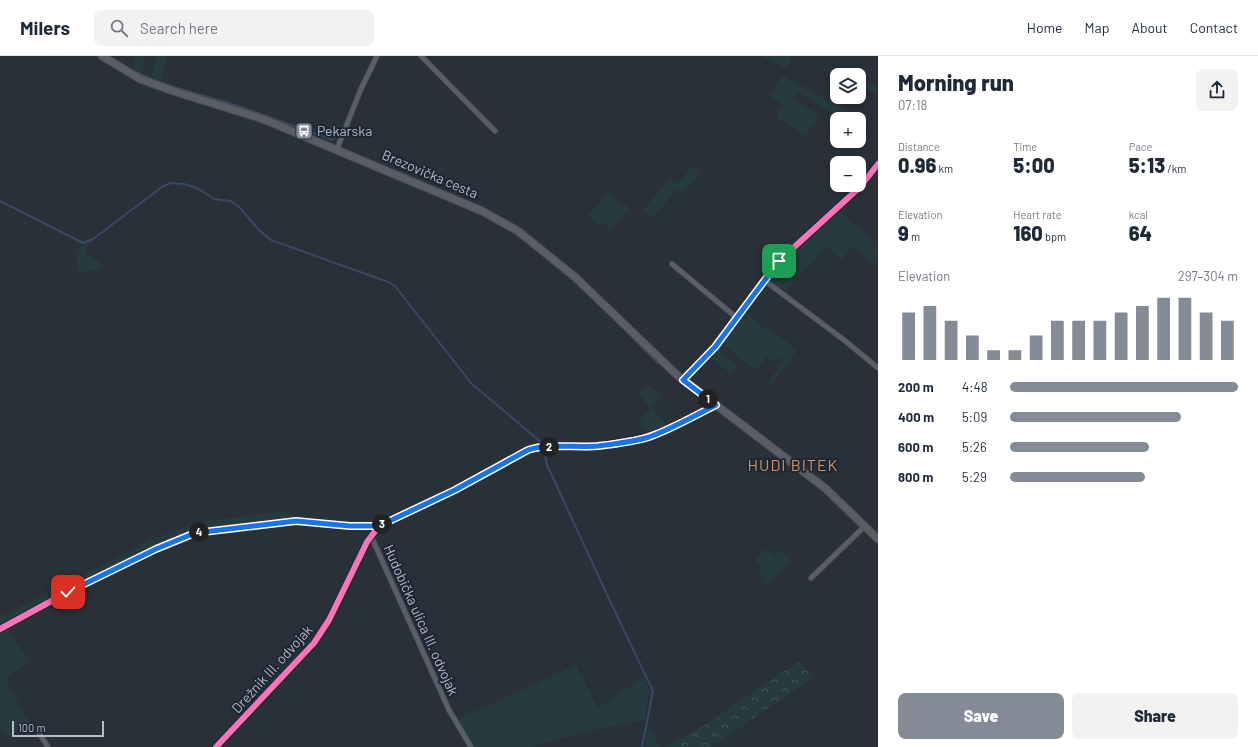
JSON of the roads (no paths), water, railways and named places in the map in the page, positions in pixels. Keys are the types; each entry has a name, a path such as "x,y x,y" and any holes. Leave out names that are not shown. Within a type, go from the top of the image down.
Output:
{"main road":[{"name":"Brezovička cesta","path":"102,56 123,70 158,86 237,109 337,149 482,211 518,231 575,277 683,380 825,488 878,539"}],"street":[{"path":"337,149 360,89 376,56"},
{"path":"421,56 496,131"},
{"path":"683,380 715,347 779,261 860,187 878,164"},
{"path":"672,264 737,318"},
{"path":"764,280 844,340 878,368"},
{"name":"Hudobička ulica III. odvojak","path":"471,747 449,710 371,536 379,526 455,490 528,450 544,447 596,446 638,439 663,431 716,405"},
{"path":"0,629 68,592 156,549 195,533 296,521 350,526 379,526"},
{"path":"811,578 865,526"},
{"name":"Drežnik III. odvojak","path":"216,747 314,643 329,620 371,536"},
{"path":"39,733 48,747"}],"waterway":[{"path":"133,71 167,85 238,106 333,140 336,136"},
{"path":"0,201 83,243 93,239 162,187 171,183 184,184 197,188 214,199 231,201 239,207 259,230 271,240 388,282 395,286 471,383 542,443"},
{"path":"629,334 658,363"},
{"path":"544,449 547,465 653,691 642,747"}],"place":[{"name":"Pekarska","path":"304,131"}],"district":[{"name":"HUDI BITEK","path":"793,465"}]}
